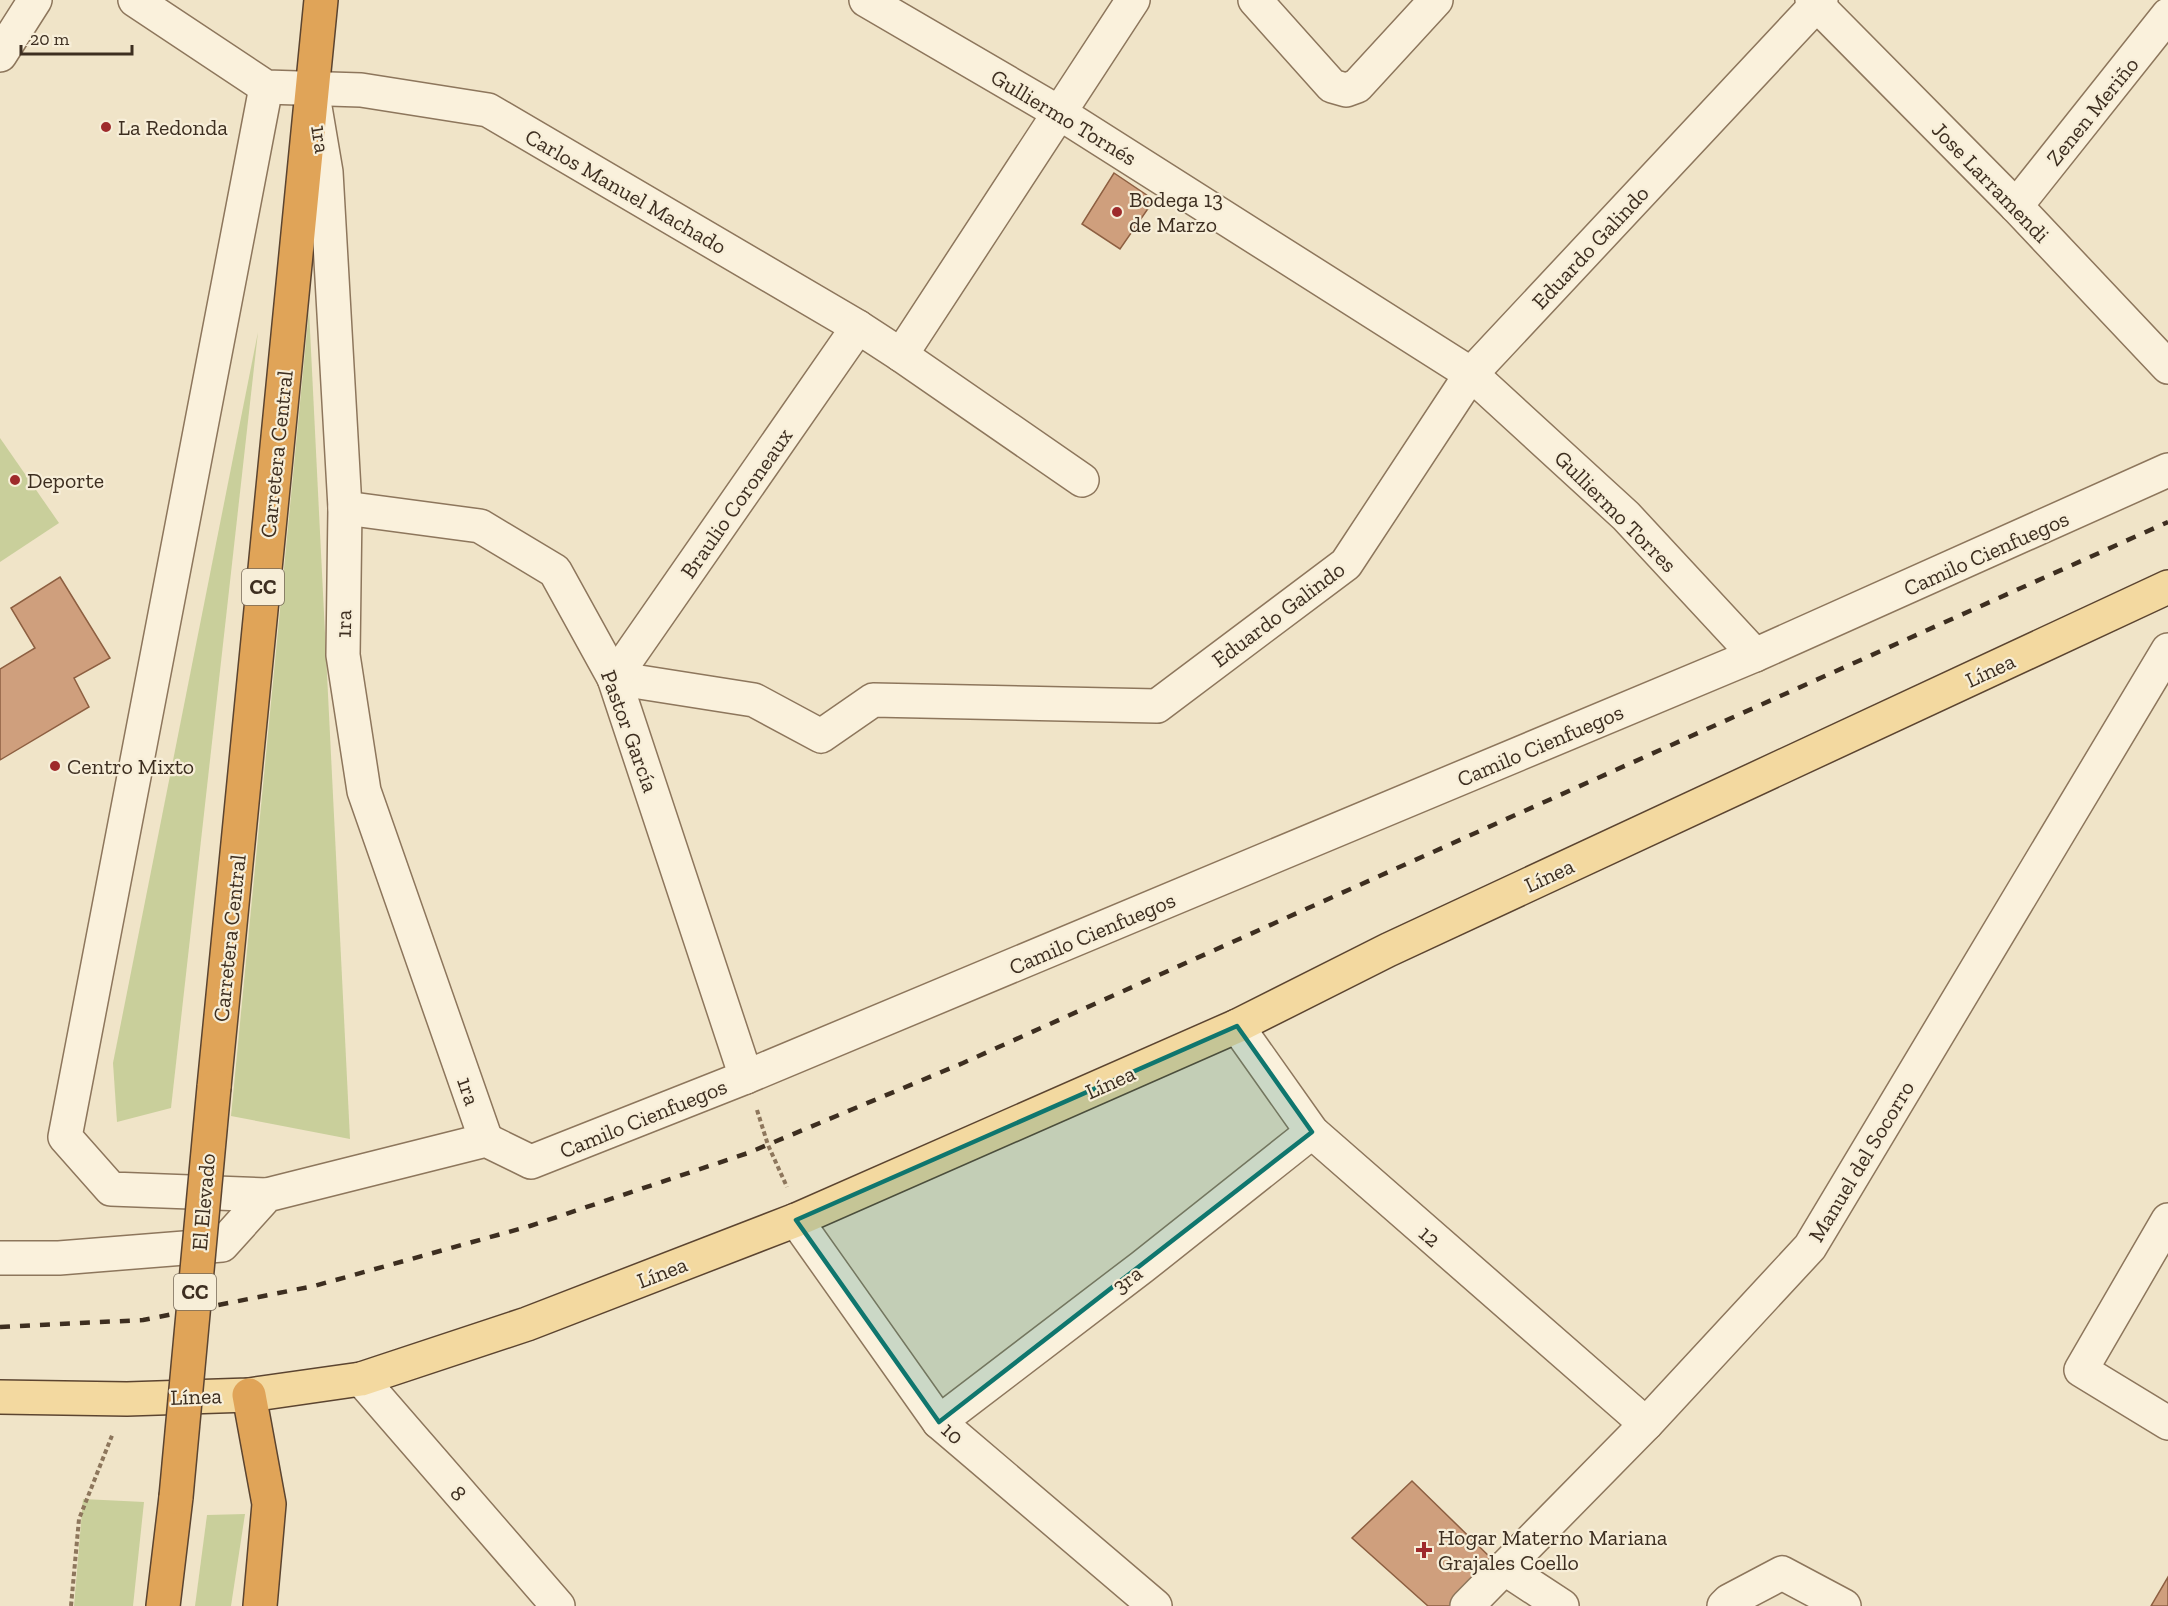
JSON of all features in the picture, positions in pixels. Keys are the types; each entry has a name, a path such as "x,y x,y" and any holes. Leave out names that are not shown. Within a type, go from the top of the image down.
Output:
{"highway":[{"name":"Carretera Central","path":"214,1087 321,0"},
{"name":"El Elevado","path":"163,1606 176,1497 214,1087"},
{"path":"249,1395 269,1504 260,1606"}],"main road":[{"name":"Línea","path":"3,1402 249,1395 361,1379 527,1324 796,1220 1238,1026 1388,950 2168,587"}],"street":[{"path":"0,55 35,0"},
{"path":"135,0 266,87 65,1137 111,1190 267,1196 486,1140"},
{"name":"Gulliermo Tornés","path":"866,0 1058,112 1471,374"},
{"path":"901,355 1133,0"},
{"path":"1255,0 1332,86 1346,90 1358,86 1436,0"},
{"name":"Jose Larramendi","path":"1816,2 2016,206 2168,367"},
{"name":"Eduardo Galindo","path":"614,678 754,699 821,736 873,700 1157,706 1346,564 1471,374 1816,2"},
{"name":"Zenen Meriño","path":"2016,206 2168,15"},
{"name":"Carlos Manuel Machado","path":"266,87 361,90 488,110 858,327 1082,480"},
{"name":"1ra","path":"312,87 326,172 345,508 343,655 364,791 486,1140"},
{"name":"Braulio Coroneaux","path":"614,678 858,327"},
{"name":"Gulliermo Torres","path":"1471,374 1626,516 1755,655"},
{"name":"Camilo Cienfuegos","path":"486,1140 531,1162 746,1077 1755,655 2168,470"},
{"name":"Pastor García","path":"345,508 480,526 555,571 614,678 746,1077"},
{"name":"Manuel del Socorro","path":"1467,1606 1646,1424 1810,1247 2168,650"},
{"name":"12","path":"1238,1026 1311,1132 1646,1424"},
{"name":"3ra","path":"939,1422 1142,1267 1311,1132"},
{"path":"0,1258 58,1258 222,1245 267,1196"},
{"name":"10","path":"796,1220 939,1422 1155,1606"},
{"path":"2168,1220 2082,1370 2168,1423"},
{"name":"8","path":"361,1379 558,1606"},
{"path":"1504,1569 1562,1606"},
{"path":"1724,1606 1729,1601 1782,1573 1844,1606"}],"path":[{"path":"746,1077 768,1145 789,1194 796,1220"},
{"path":"70,1606 79,1519 127,1399"}],"highlighted area":[{"path":"1237,1026 1312,1132 939,1422 796,1220"}],"green space":[{"path":"309,310 350,1139 231,1116"},
{"path":"258,332 171,1108 117,1122 113,1063"},
{"name":"Deporte","path":"0,438 59,523 0,562"},
{"path":"83,1499 144,1502 133,1606 74,1606"},
{"path":"245,1514 231,1606 195,1606 207,1515"}],"building":[{"name":"Bodega 13 de Marzo","path":"1114,173 1154,200 1120,249 1082,224"},
{"path":"60,577 110,658 74,678 89,707 0,760 0,669 35,648 11,608"},
{"name":"Hogar Materno Mariana Grajales Coello","path":"1412,1481 1495,1562 1453,1606 1428,1606 1352,1538"},
{"path":"2168,1577 2168,1606 2151,1606"}],"railway":[{"path":"0,1327 143,1320 314,1286 530,1226 748,1153 963,1063 2168,522"}],"place":[{"name":"La Redonda","path":"106,127"},
{"name":"Bodega 13 de Marzo","path":"1117,212"},
{"name":"Deporte","path":"15,480"},
{"name":"Centro Mixto","path":"55,766"},
{"name":"Hogar Materno Mariana Grajales Coello","path":"1424,1550"}]}
